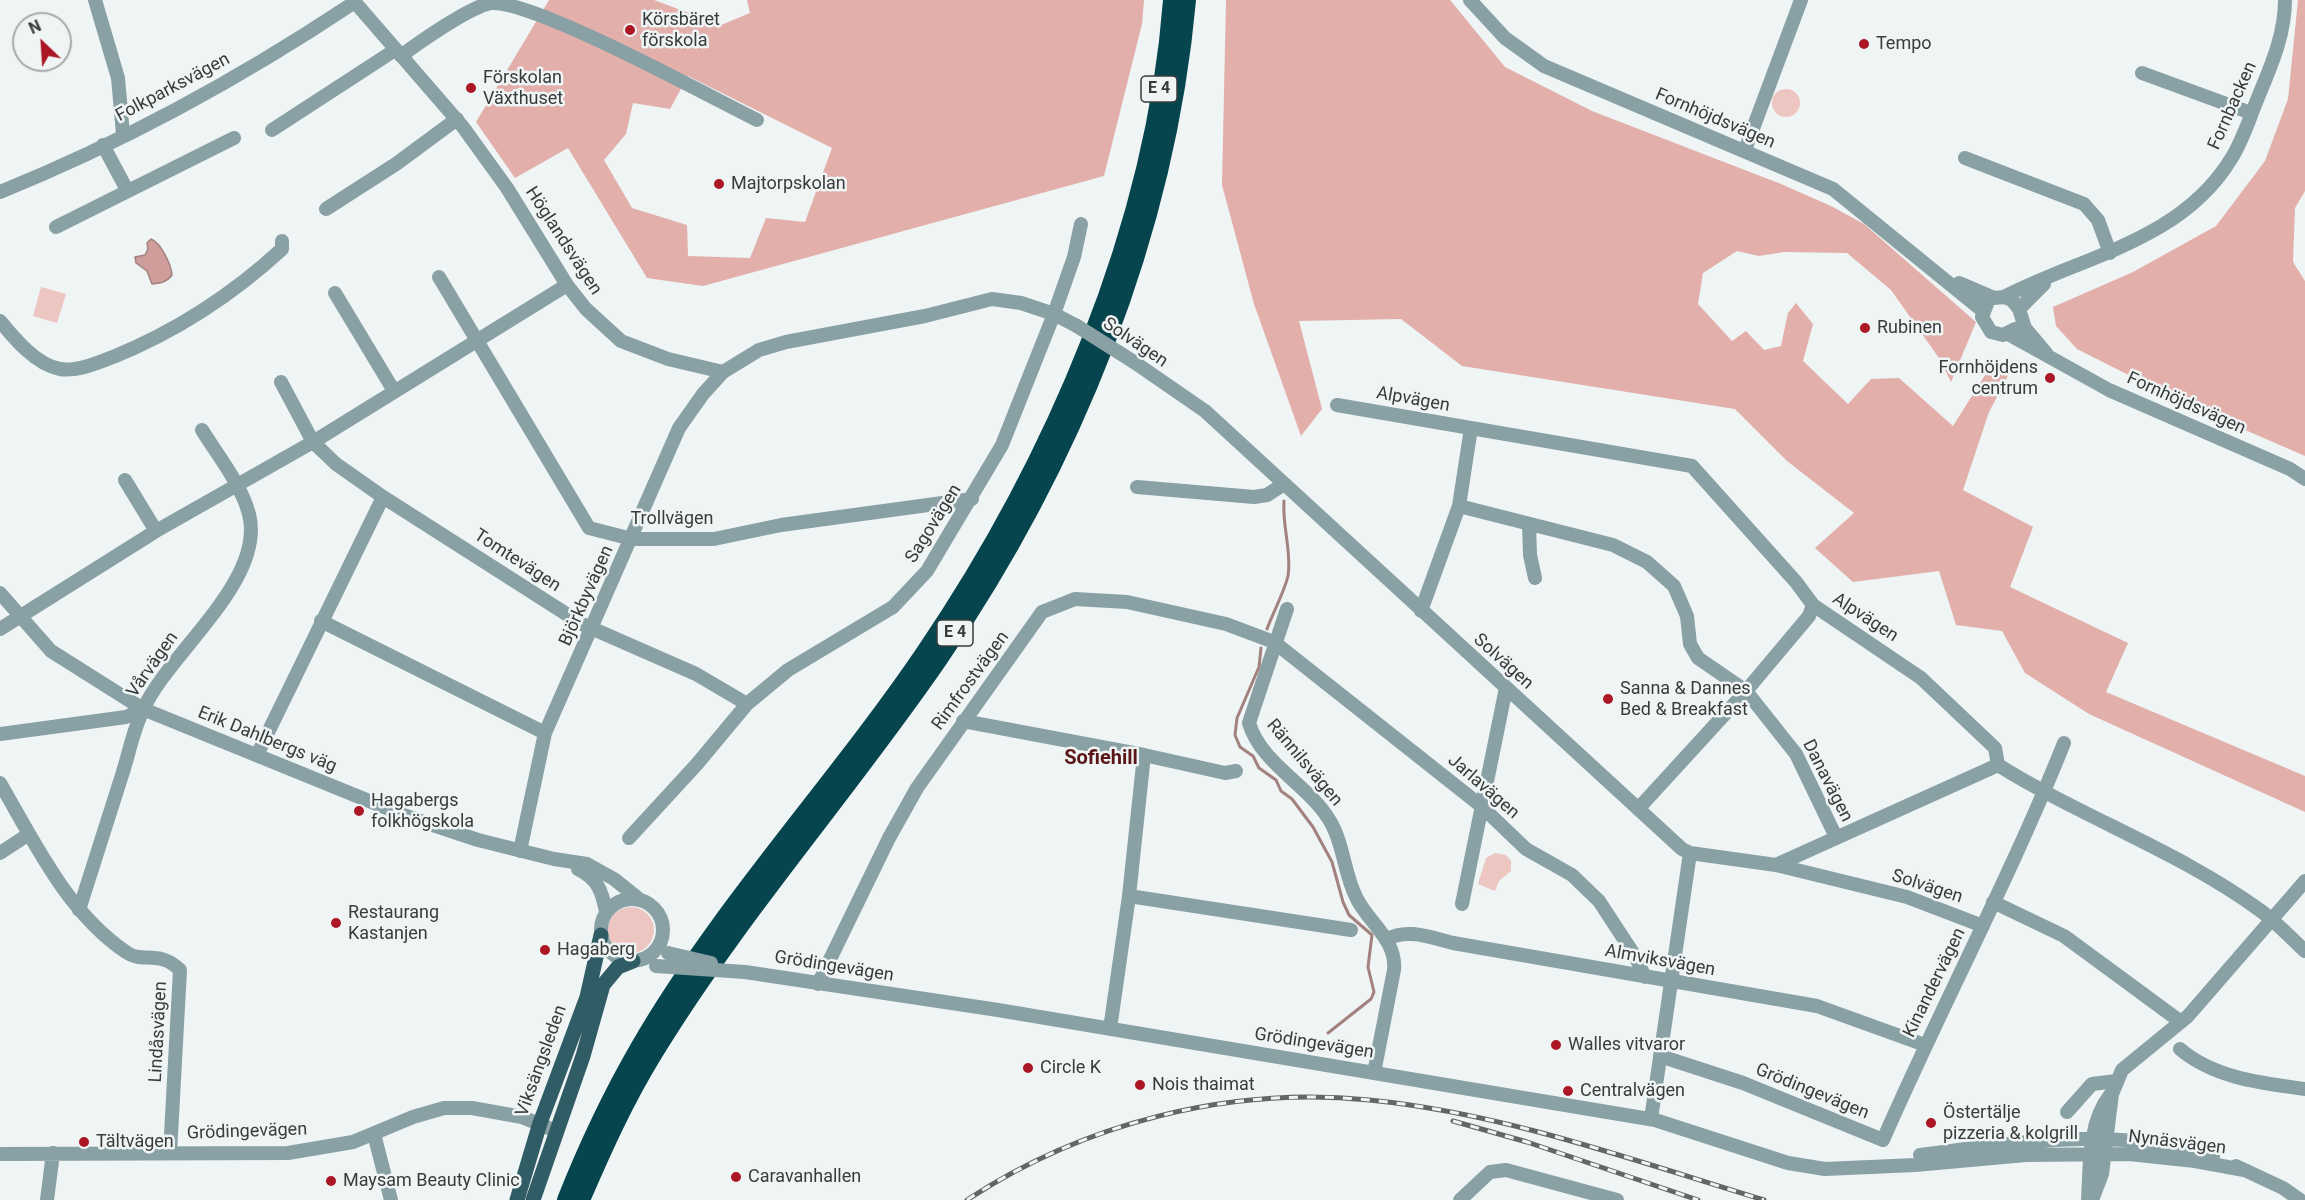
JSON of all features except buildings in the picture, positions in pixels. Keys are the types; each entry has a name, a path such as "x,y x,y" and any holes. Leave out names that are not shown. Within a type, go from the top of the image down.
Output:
{"highway":[{"name":"E 4","path":"566,1200 596,1127 640,1045 697,958 924,654 992,548 1030,476 1061,412 1102,308 1130,223 1155,117 1172,0"},
{"name":"E 4","path":"581,1200 609,1135 653,1054 713,962 938,659 1006,553 1068,432 1118,310 1144,228 1168,124 1187,0"}],"main road":[{"name":"Viksängsleden","path":"517,1200 540,1124 587,997 601,935"},
{"name":"Viksängsleden","path":"533,1200 583,1056 603,985 618,967 636,961"}],"street":[{"path":"94,0 118,78 123,134"},
{"name":"Fornhöjdsvägen","path":"1470,0 1505,38 1544,66 1833,189 1983,311 1986,328 1997,334 2008,334 2109,390 2290,469 2305,479"},
{"path":"1745,150 1801,0"},
{"name":"Fornbacken","path":"1999,297 2110,253 2154,232 2196,201 2232,159 2278,50 2285,0"},
{"name":"Folkparksvägen","path":"0,192 42,175 219,86 354,1"},
{"name":"Höglandsvägen","path":"354,1 457,118 507,188 567,285 586,309 621,341 668,360 723,372"},
{"path":"272,130 478,7 502,3 555,19 758,120"},
{"path":"2142,73 2251,113"},
{"path":"326,209 396,164 457,118"},
{"path":"56,227 234,138"},
{"path":"103,145 127,190"},
{"path":"1965,158 2084,204 2098,220 2110,253"},
{"name":"Sagovägen","path":"629,838 697,764 747,704 788,670 893,607 927,572 1002,445 1054,314 1074,257 1081,224"},
{"path":"0,321 30,353 57,369 98,363 151,342 206,311 244,284 282,249 282,242"},
{"name":"Fornbacken","path":"2020,314 2055,274"},
{"name":"Fornhöjdsvägen","path":"1944,277 2012,300 2054,361"},
{"name":"Trollvägen","path":"439,278 589,528 632,539 714,539 781,525 972,499"},
{"path":"0,629 156,531 313,442 567,285"},
{"path":"335,293 394,392"},
{"path":"1983,311 1999,297"},
{"path":"723,372 759,350 786,342 925,316 992,299 1021,303 1054,314"},
{"name":"Solvägen","path":"1054,314 1077,326 1205,411 1420,611 1682,849 1690,853 1776,865 1907,897 1983,926"},
{"path":"2008,334 2015,329 2020,314"},
{"name":"Björkbyvägen","path":"520,851 545,733 679,428 703,394 723,372"},
{"name":"Tomtevägen","path":"282,382 313,442 336,464 383,497 592,629 696,674 747,704"},
{"name":"Alpvägen","path":"1337,405 1692,466 1796,582 1813,605 1921,678 1995,748 1998,765"},
{"path":"1420,611 1459,506 1471,428"},
{"name":"Vårvägen","path":"79,910 143,709 173,662 211,618 238,578 249,544 249,515 237,485 202,430"},
{"path":"124,480 156,531"},
{"path":"1137,487 1254,497 1267,495 1284,484"},
{"path":"257,755 383,497"},
{"name":"Danavägen","path":"1459,506 1613,545 1647,562 1674,586 1687,616 1690,644 1698,658 1746,692 1796,754 1836,837"},
{"path":"1529,524 1530,555 1535,578"},
{"name":"Erik Dahlbergs väg","path":"0,593 51,651 143,709 406,816 478,840 554,859 587,864 614,879 639,899"},
{"name":"Rimfrostvägen","path":"818,984 889,838 917,788 1042,612 1075,599 1127,602 1226,624 1274,642"},
{"path":"1638,809 1746,692 1809,616 1813,605"},
{"name":"Rännilsvägen","path":"1287,609 1274,642 1249,723 1253,735 1330,820 1357,898 1394,955 1394,970 1374,1073"},
{"path":"321,621 545,733"},
{"name":"Jarlavägen","path":"1274,642 1480,805 1526,849 1572,875 1599,900 1635,956 1645,977"},
{"path":"1462,904 1480,805 1506,688"},
{"path":"0,734 126,717 143,709"},
{"path":"963,721 1144,755 1225,773 1236,771"},
{"name":"Kinandervägen","path":"1883,1140 1925,1045 2044,794 2064,743"},
{"path":"1110,1029 1129,896 1144,755"},
{"path":"1776,865 1998,765 2044,794 2219,884 2272,921 2305,951"},
{"name":"Lindåsvägen","path":"0,783 29,834 79,910 128,954 169,959 180,970 170,1153"},
{"path":"0,853 29,834"},
{"path":"1651,1119 1690,853"},
{"name":"Erik Dahlbergs väg","path":"554,859 591,876 603,896 606,912"},
{"path":"2090,1200 2100,1139 2114,1088 2130,1062 2181,1022 2305,881"},
{"path":"1129,896 1351,930"},
{"path":"601,935 601,922 606,912 616,902 626,898 649,903 659,914 663,924 665,946 636,961"},
{"path":"1993,902 2064,936 2181,1022"},
{"name":"Almviksvägen","path":"1386,940 1394,935 1408,933 1671,982 1817,1006 1925,1045"},
{"name":"Grödingevägen","path":"601,935 604,945 615,956 656,966 745,972 1110,1029 1651,1119 1788,1163 1825,1168 2026,1155 2098,1155"},
{"name":"Grödingevägen","path":"665,946 745,972"},
{"path":"2180,1049 2196,1063 2246,1081 2305,1089"},
{"name":"Grödingevägen","path":"1660,1056 1743,1083 1883,1140"},
{"path":"2067,1112 2092,1084 2114,1088"},
{"name":"Grödingevägen","path":"0,1154 288,1153 353,1142 413,1117 444,1108 472,1108 540,1124 556,1131"},
{"path":"374,1134 391,1200"},
{"name":"Grödingevägen","path":"1873,1166 1919,1155 2000,1144 2100,1139"},
{"name":"Nynäsvägen","path":"2100,1139 2173,1145 2244,1170 2283,1188 2300,1200"},
{"path":"46,1200 53,1153"},
{"name":"Nynäsvägen","path":"2098,1155 2167,1157 2244,1170"},
{"path":"1460,1200 1490,1172 1506,1170 1616,1200"}],"shaded area":[{"path":"549,0 654,0 721,25 750,13 747,0 1144,0 1142,24 1104,176 703,286 647,278 568,148 515,178 476,122","holes":["688,76 832,148 805,222 766,218 750,258 688,256 687,225 632,208 604,160 626,134 633,103 670,109"]},
{"path":"1226,0 1450,0 1505,67 1592,111 1781,184 1831,206 1864,224 1976,322 1951,382 1939,358 1891,290 1847,253 1784,252 1759,256 1737,251 1703,273 1698,304 1732,341 1746,331 1764,350 1781,346 1788,313 1796,303 1813,324 1803,361 1848,404 1871,379 1899,378 1953,426 1994,361 2011,370 1989,412 1963,490 2033,527 2010,587 2128,643 2106,692 2305,776 2305,812 2089,714 2025,673 2002,631 1956,625 1939,571 1853,582 1815,548 1854,513 1787,461 1735,409 1462,366 1401,319 1299,321 1322,409 1301,436 1254,304 1222,185"},
{"path":"2298,0 2305,0 2305,191 2295,208 2293,262 2305,281 2305,456 2190,406 2077,349 2056,326 2053,307 2133,272 2216,226 2265,161 2288,99"},
{"path":"1786,89 1796,93 1800,103 1796,113 1786,117 1776,113 1772,103 1776,93"},
{"path":"151,239 165,254 172,275 164,282 152,284 147,271 136,263 135,257 145,255 148,249 147,243"},
{"path":"41,287 66,294 57,323 33,316"},
{"path":"1495,853 1506,855 1511,861 1511,871 1499,881 1495,891 1478,884 1486,858"},
{"path":"631,907 647,914 654,930 647,946 631,953 615,946 608,930 615,914"}],"waterway":[{"path":"1267,629 1288,576 1289,558 1284,501"},
{"path":"1261,648 1259,667 1237,718 1235,735 1240,747 1253,756 1259,768 1276,780 1281,791 1292,799 1313,827 1332,862 1349,915 1372,935 1368,967 1374,992 1371,999 1328,1033"}],"railway":[{"path":"967,1200 1012,1173 1059,1150 1109,1131 1159,1116 1211,1105 1264,1099 1316,1097 1419,1106 1519,1127 1569,1140 1764,1200"},
{"path":"1453,1121 1527,1142 1698,1200"}],"place":[{"name":"Körsbäret förskola","path":"630,30"},
{"name":"Tempo","path":"1864,44"},
{"name":"Förskolan Växthuset","path":"471,88"},
{"name":"Majtorpskolan","path":"719,184"},
{"name":"Rubinen","path":"1865,328"},
{"name":"Fornhöjdens centrum","path":"2050,378"},
{"name":"Sanna & Dannes Bed & Breakfast","path":"1608,699"},
{"name":"Hagabergs folkhögskola","path":"359,811"},
{"name":"Restaurang Kastanjen","path":"336,923"},
{"name":"Hagaberg","path":"545,950"},
{"name":"Walles vitvaror","path":"1556,1045"},
{"name":"Circle K","path":"1028,1068"},
{"name":"Nois thaimat","path":"1140,1085"},
{"name":"Centralvägen","path":"1568,1091"},
{"name":"Östertälje pizzeria & kolgrill","path":"1931,1123"},
{"name":"Tältvägen","path":"84,1142"},
{"name":"Caravanhallen","path":"736,1177"},
{"name":"Maysam Beauty Clinic","path":"331,1181"}],"district":[{"name":"Sofiehill","path":"1101,759"}]}
